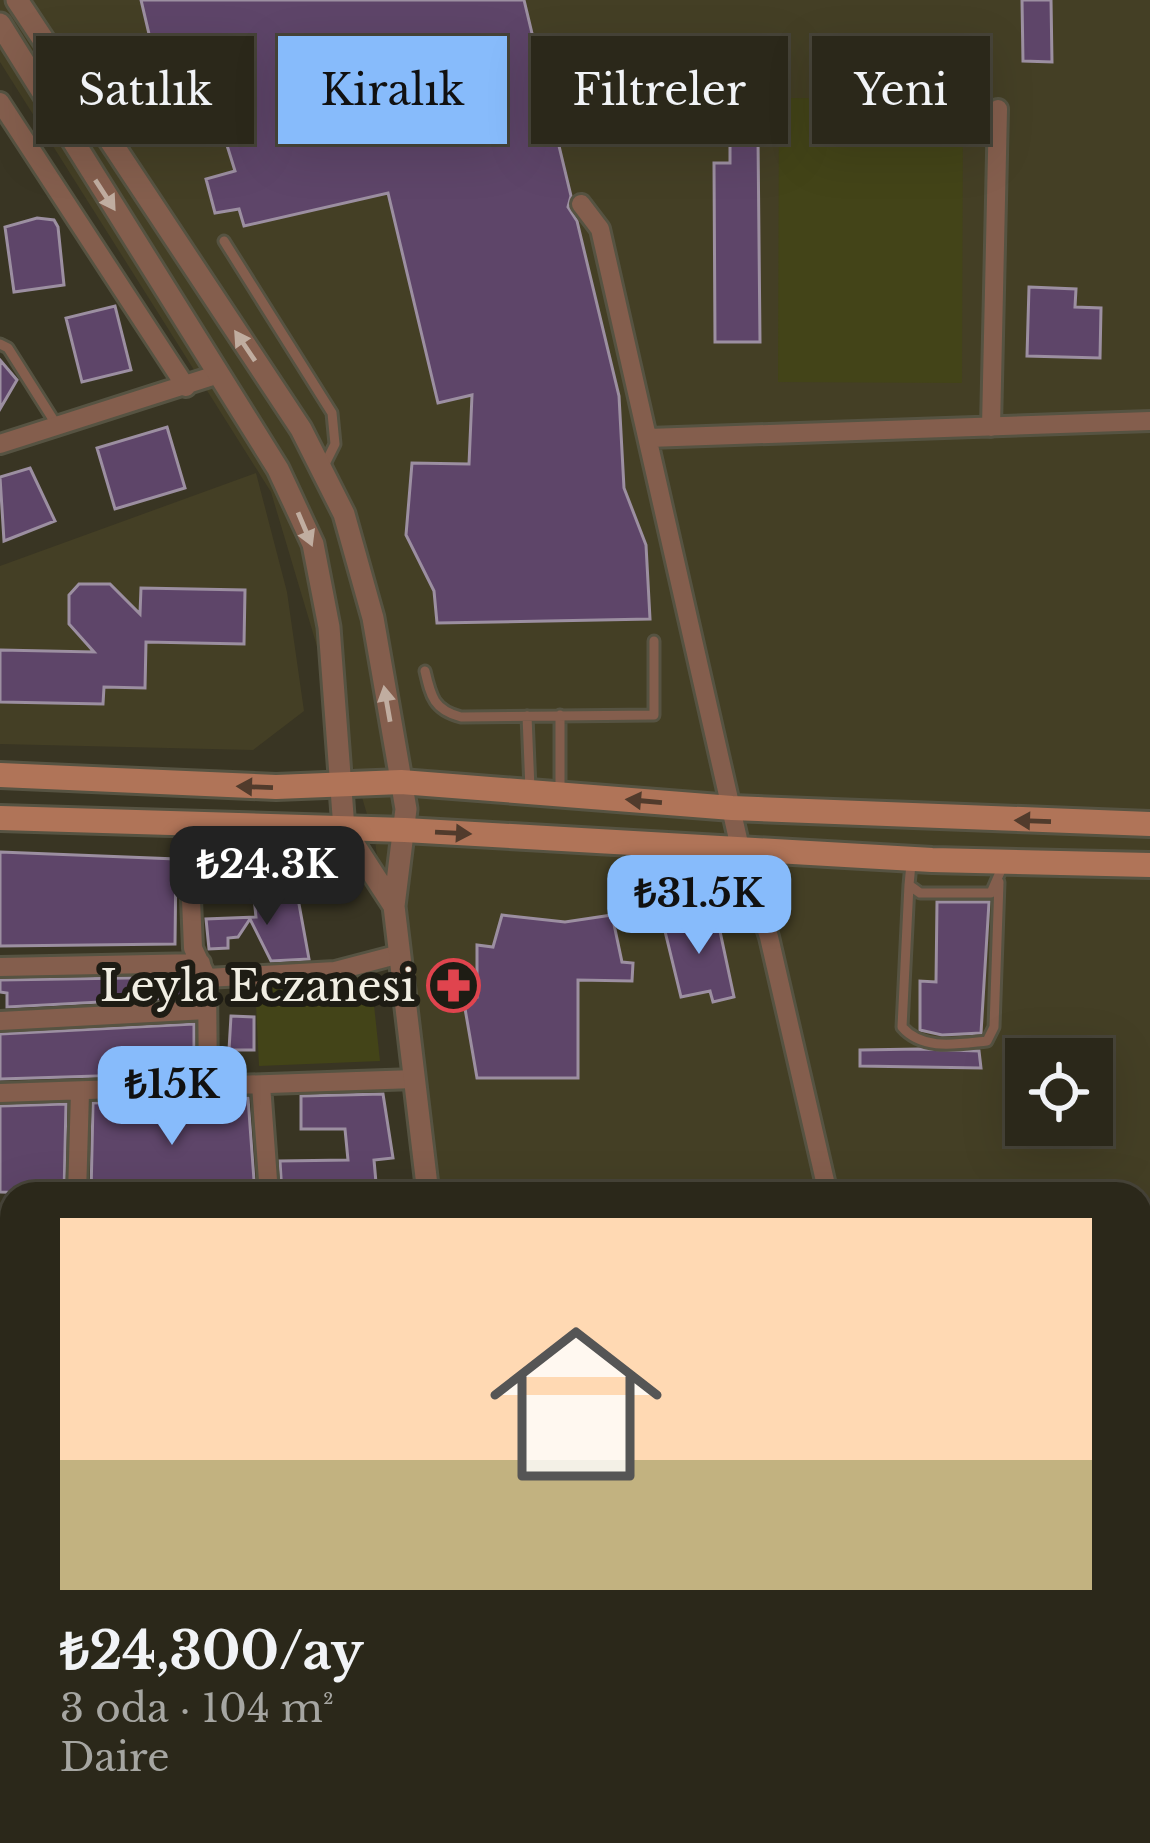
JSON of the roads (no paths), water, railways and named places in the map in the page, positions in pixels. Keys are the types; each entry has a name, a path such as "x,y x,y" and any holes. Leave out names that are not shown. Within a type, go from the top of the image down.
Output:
{"main road":[{"path":"0,775 276,788 339,781 400,782 732,808 1150,824"},
{"path":"0,818 405,830 740,848 912,859 1002,872 1150,865"}],"street":[{"path":"17,0 301,429 344,514 373,618 400,782 405,830 394,906 427,1182"},
{"path":"0,24 278,469 313,544 329,628 344,829 394,906"},
{"path":"0,102 186,387"},
{"path":"991,427 998,109"},
{"path":"581,204 600,229 740,848 769,937 825,1182"},
{"path":"0,444 219,374"},
{"path":"648,438 1150,422"},
{"path":"188,826 193,948 204,971 207,1010 208,1088"},
{"path":"0,967 335,971 400,954"},
{"path":"0,1021 207,1010"},
{"path":"0,1094 415,1079"},
{"path":"261,1085 268,1182"},
{"path":"77,1182 80,1093"}],"lane":[{"path":"224,241 332,413 335,444 321,470"},
{"path":"0,344 8,348 56,424"},
{"path":"425,671 431,698 443,712 654,715 654,641"},
{"path":"527,716 530,792"},
{"path":"560,716 560,794"},
{"path":"912,859 902,1027 913,1039 944,1045 987,1041 994,1027 1002,872"},
{"path":"909,885 920,893 991,893 1002,872"}],"place":[{"name":"Leyla Eczanesi","path":"454,986"}]}
